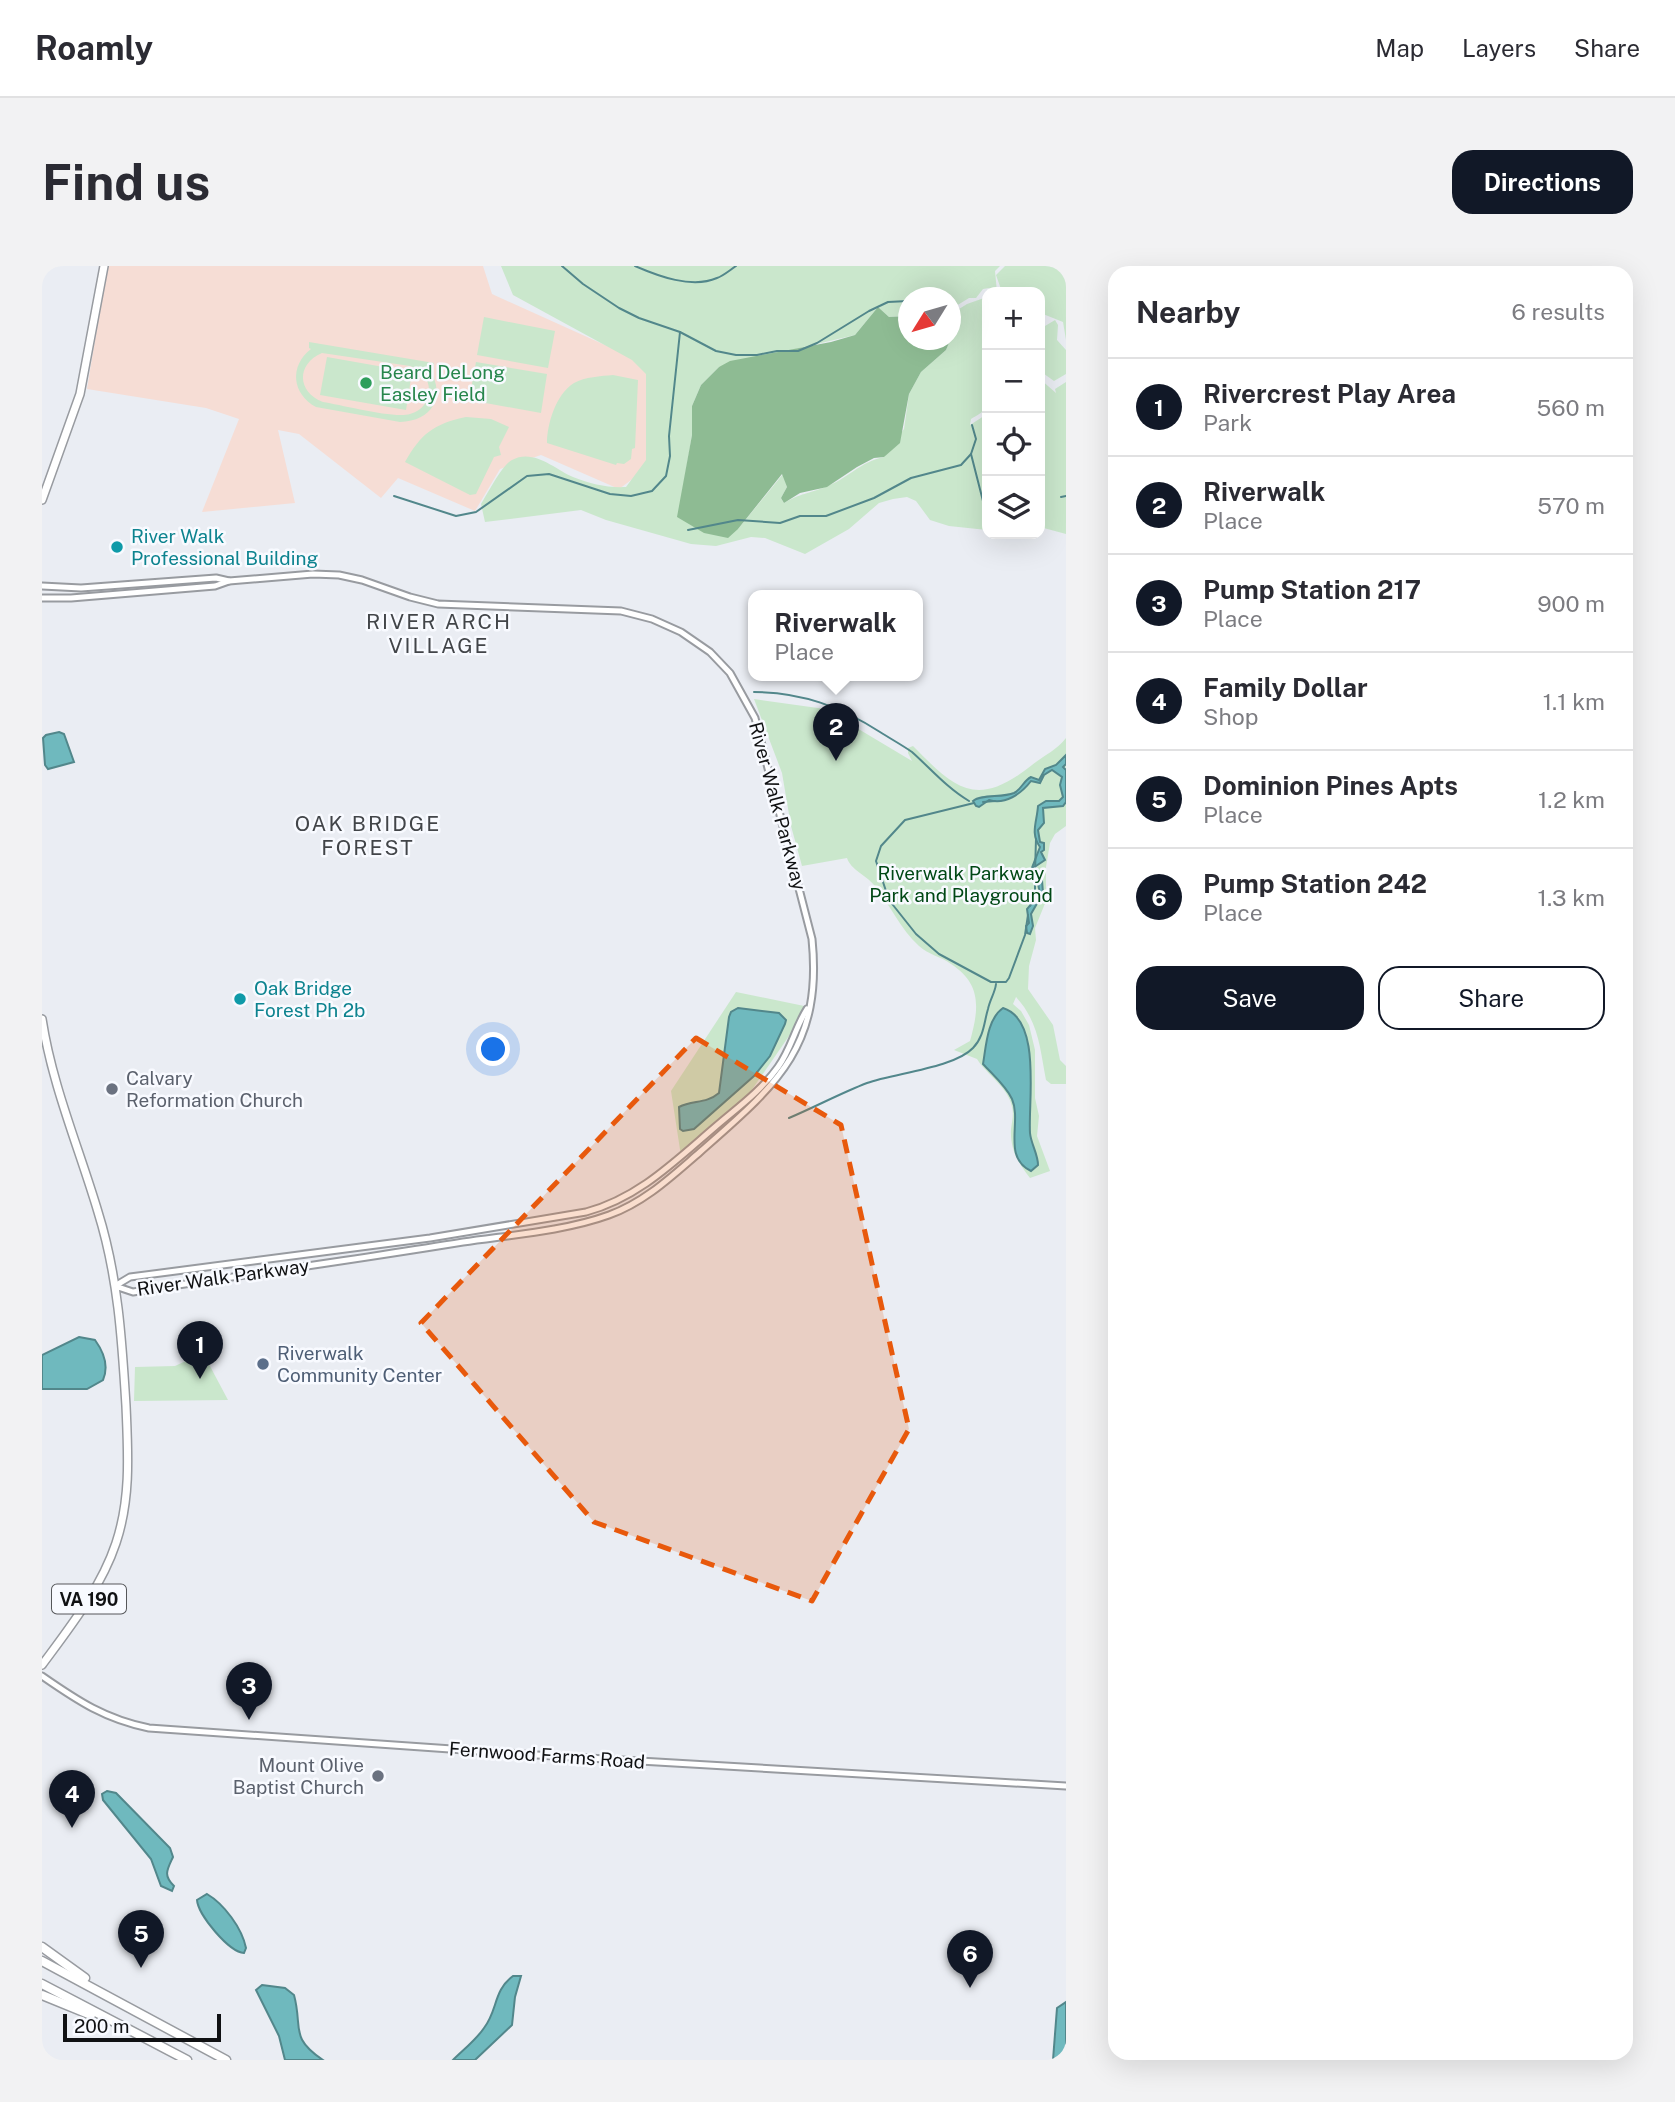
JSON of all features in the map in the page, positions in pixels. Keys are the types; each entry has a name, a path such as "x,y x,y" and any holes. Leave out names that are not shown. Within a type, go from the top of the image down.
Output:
{"highway":[{"path":"42,1947 119,2001"},
{"path":"42,1961 226,2060"},
{"path":"42,1984 187,2060"},
{"path":"42,1995 155,2044"}],"main road":[{"path":"42,500 80,394 104,266"},
{"name":"VA 190","path":"42,1019 50,1057 101,1222 115,1286 124,1351 128,1456 127,1496 122,1525 111,1558 98,1584 42,1665"}],"street":[{"name":"River Walk Parkway","path":"42,597 71,598 215,586 229,582 313,574 339,575 438,604 621,611 663,623 695,640 710,652 733,677 745,696 758,726 810,927 814,969 807,1019 794,1053 762,1097 663,1184 637,1202 611,1214 579,1223 502,1236 133,1292 115,1286"},
{"name":"River Walk Parkway","path":"42,586 81,588 216,578 229,582"},
{"name":"River Walk Parkway","path":"115,1286 130,1277 430,1238 605,1207 652,1181 751,1097 779,1066 809,1007"},
{"name":"Fernwood Farms Road","path":"42,1676 79,1702 102,1714 153,1728 537,1755 1066,1786"}],"highlighted area":[{"path":"696,1038 841,1125 909,1429 812,1601 594,1522 421,1323"}],"shaded area":[{"path":"107,266 483,266 492,294 658,369 646,469 619,489 541,455 500,469 475,511 398,478 381,498 299,434 278,430 295,503 202,512 239,419 206,408 87,389"}],"green space":[{"path":"501,266 1000,266 995,271 997,287 982,287 976,298 969,298 961,303 961,287 898,287 898,317 889,317 878,307 855,335 719,367 701,385 692,406 692,435 678,517 738,529 783,474 787,487 781,498 784,503 833,484 868,462 884,457 904,429 909,394 921,372 946,350 961,350 961,308 982,299 982,412 971,419 970,425 982,417 982,529 949,526 930,520 916,501 907,497 879,503 849,529 805,554 765,538 751,537 716,546 691,544 606,520 581,510 485,522 481,504 508,463 520,457 536,458 599,485 626,487 646,460 646,374 632,360 513,295"},
{"path":"1005,266 1066,266 1066,340 1063,322 1045,315 1045,287 1000,287 996,275"},
{"path":"878,307 889,317 898,317 898,350 946,350 921,372 909,394 900,443 884,457 874,458 827,487 800,493 784,503 781,498 787,487 782,474 728,538 704,533 677,517 692,435 692,406 701,385 719,367 730,361 855,335"},
{"path":"484,317 555,331 548,368 477,355"},
{"path":"1055,320 1058,325 1057,340 1066,350 1066,374 1054,381 1045,375 1045,326"},
{"path":"309,342 434,363 433,369 430,370 437,389 433,406 420,417 400,422 316,407 302,395 296,380 299,363 311,349","holes":["322,353 410,366 426,378 429,394 421,408 414,413 403,415 323,402 308,392 304,385 304,371 308,364"]},
{"name":"Beard DeLong Easley Field","path":"327,357 412,372 406,410 320,395"},
{"path":"476,362 547,374 541,413 469,400"},
{"path":"613,375 638,380 635,448 632,449 631,459 616,465 547,443 554,410 562,394 583,379"},
{"path":"1066,382 1066,534 1045,528 1045,383 1056,393 1055,389"},
{"path":"466,417 491,419 509,427 499,447 501,455 494,457 476,494 470,495 405,462 429,432 445,423"},
{"name":"Riverwalk Parkway Park and Playground","path":"754,699 825,709 912,761 908,748 913,746 942,774 968,789 996,787 1013,779 1066,738 1066,755 1056,765 1066,762 1063,797 1059,801 1063,806 1066,802 1066,826 1055,834 1050,843 1046,867 1046,901 1035,928 1036,940 1029,966 1028,989 1053,1025 1060,1060 1066,1066 1066,1084 1051,1084 1046,1080 1040,1047 1030,1016 1016,997 1013,1004 1021,1011 1029,1025 1035,1050 1035,1098 1039,1116 1037,1136 1050,1171 1030,1178 1013,1150 1013,1109 1007,1094 977,1059 954,1050 970,1041 973,1029 976,998 968,980 951,964 923,949 912,939 871,881 852,866 847,858 802,866 791,826 782,773"},
{"path":"736,992 809,1007 749,1094 681,1156 671,1091"},
{"path":"203,1353 228,1400 134,1401 135,1367 175,1366"}],"water":[{"path":"59,732 64,734 74,762 48,769 45,765 43,738"},
{"path":"1066,755 1066,764 1063,767 1066,770 1066,802 1063,806 1043,808 1044,823 1038,830 1040,842 1044,843 1044,850 1041,852 1045,860 1033,868 1042,880 1043,893 1031,914 1033,926 1030,934 1027,933 1026,926 1029,923 1027,909 1040,894 1037,878 1030,873 1040,847 1035,832 1038,806 1046,801 1059,801 1063,797 1060,785 1062,777 1052,770 1044,775 1040,783 1031,781 1018,794 1007,800 989,800 979,807 973,801 1014,793 1031,777 1039,780 1045,769 1056,765"},
{"path":"738,1008 779,1013 786,1020 785,1024 770,1056 754,1076 694,1129 683,1131 680,1129 679,1107 709,1099 719,1093 729,1017 731,1012"},
{"path":"1003,1008 1015,1016 1023,1028 1028,1044 1031,1083 1030,1133 1038,1165 1031,1171 1022,1165 1017,1157 1012,1099 983,1064 990,1026"},
{"path":"79,1337 95,1340 105,1364 103,1380 87,1389 42,1389 42,1355"},
{"path":"107,1791 116,1793 170,1848 173,1857 167,1875 174,1886 172,1891 161,1886 151,1859 103,1800 102,1794"},
{"path":"207,1894 231,1917 244,1940 244,1953 223,1940 203,1914 197,1900"},
{"path":"513,1976 521,1976 515,1997 512,2025 475,2060 453,2060 484,2028 502,1988"},
{"path":"262,1985 285,1988 294,1995 301,2038 312,2052 323,2060 285,2060 279,2036 256,1990"},
{"path":"1066,2002 1066,2060 1053,2060 1057,2008"}],"waterway":[{"path":"562,266 619,308 680,332 716,351 736,355 798,351 817,343 869,311 888,302 898,302"},
{"path":"635,266 686,282 707,281 736,266"},
{"path":"394,496 456,516 476,512 527,476 549,474 610,494 631,496 652,491 666,476 670,456 669,436 680,332"},
{"path":"972,425 976,439 971,454 982,497"},
{"path":"688,530 738,520 780,523 800,516 826,516 874,498 911,478 961,465 971,454"},
{"path":"1061,497 1066,496"},
{"path":"754,692 805,698 851,715 912,752 946,784 969,801"},
{"path":"983,802 995,801"},
{"path":"974,803 905,820 881,846 876,861 889,900 916,934 939,954 991,982 1006,982 1009,978 1025,935 1028,915"},
{"path":"1035,872 1036,839"},
{"path":"1030,906 1035,893 1035,878"},
{"path":"789,1118 867,1083 938,1065 964,1055 979,1039 996,984"}],"place":[{"name":"Beard DeLong Easley Field","path":"366,383"},
{"name":"River Walk Professional Building","path":"117,547"},
{"name":"Riverwalk","path":"836,761"},
{"name":"Oak Bridge Forest Ph 2b","path":"240,999"},
{"name":"Calvary Reformation Church","path":"112,1089"},
{"name":"Riverwalk Community Center","path":"263,1364"},
{"name":"Rivercrest Play Area","path":"200,1379"},
{"name":"Pump Station 217","path":"249,1720"},
{"name":"Mount Olive Baptist Church","path":"378,1776"},
{"name":"Family Dollar","path":"72,1828"},
{"name":"Dominion Pines Apts","path":"141,1968"},
{"name":"Pump Station 242","path":"970,1988"}],"district":[{"name":"RIVER ARCH VILLAGE","path":"439,633"},
{"name":"OAK BRIDGE FOREST","path":"368,835"}]}
